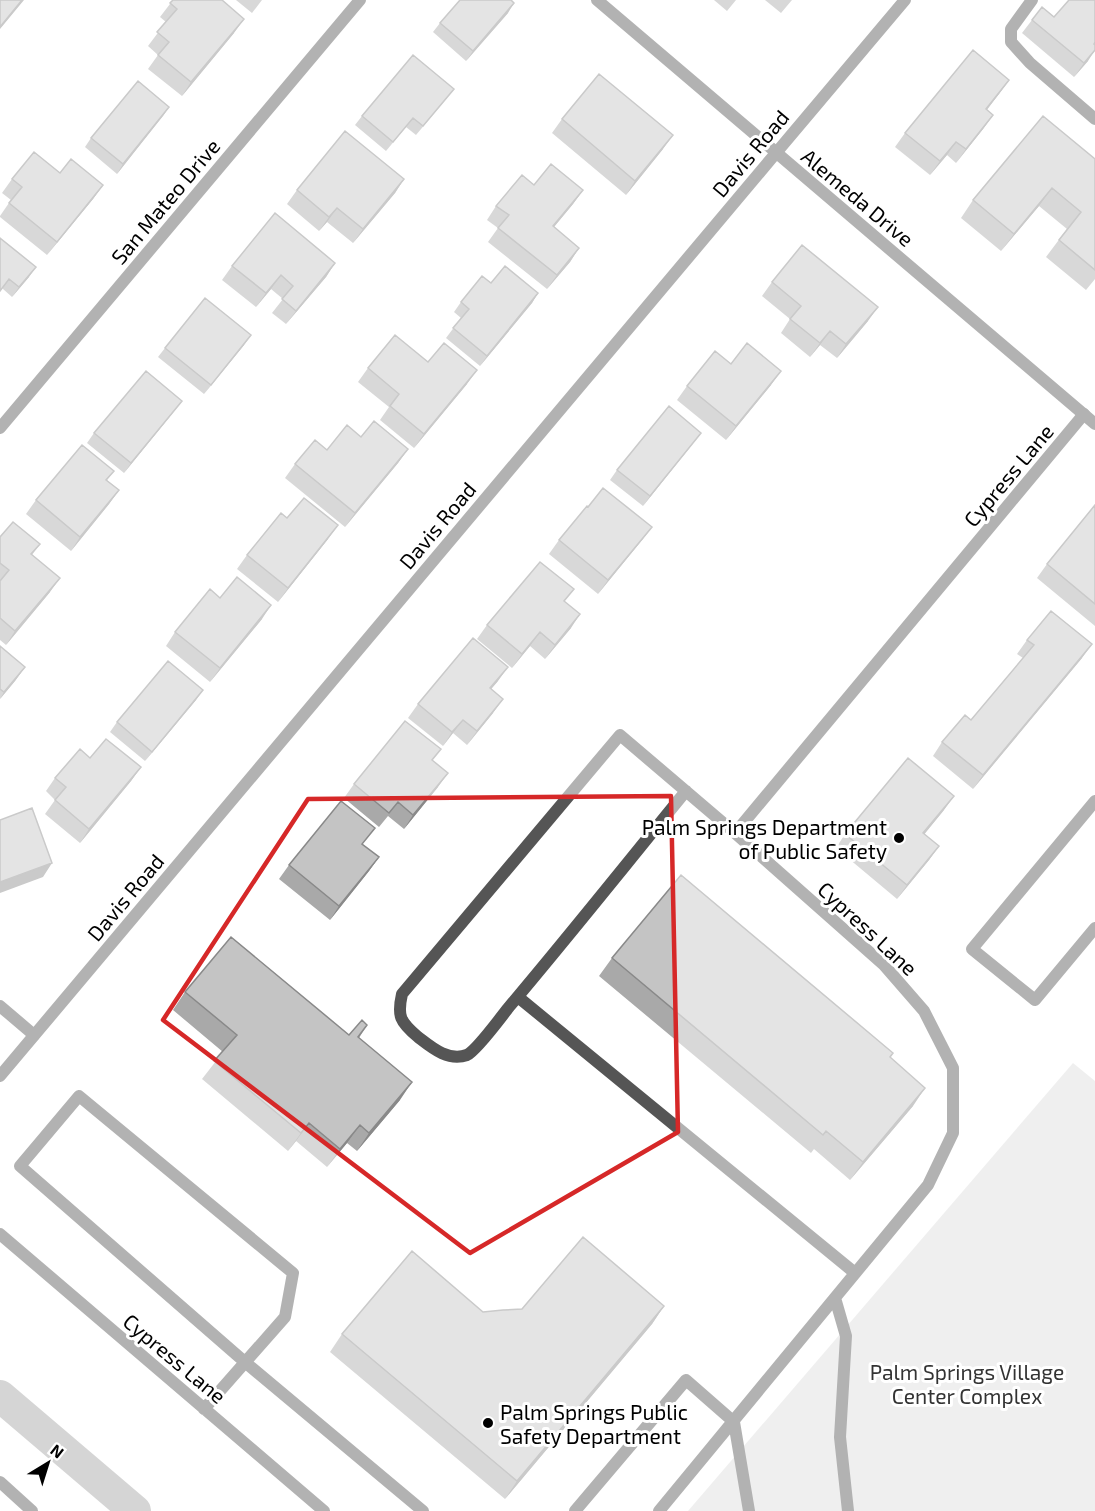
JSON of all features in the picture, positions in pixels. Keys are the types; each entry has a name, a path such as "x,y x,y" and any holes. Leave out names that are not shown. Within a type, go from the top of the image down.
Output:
{"street":[{"name":"San Mateo Drive","path":"0,428 360,0"},
{"name":"Alemeda Drive","path":"597,0 1095,424"},
{"name":"Davis Road","path":"0,1076 905,0"},
{"path":"1032,0 1011,29 1011,42 1030,63 1095,119"},
{"name":"Cypress Lane","path":"659,1511 928,1185 953,1133 953,1068 924,1011 884,965 735,833 1084,414"},
{"path":"686,791 518,997 467,1055 448,1056 432,1049 406,1028 398,1011 402,994 620,735 686,791 735,833"},
{"path":"1095,801 972,949 1035,1000 1095,928"},
{"path":"518,997 855,1273"},
{"path":"0,1006 34,1035"},
{"path":"204,1409 246,1363 285,1317 293,1273 79,1096 20,1166 246,1363 423,1511"},
{"name":"Cypress Lane","path":"0,1234 324,1511"},
{"path":"835,1298 846,1336 840,1437 848,1511"},
{"path":"575,1511 686,1380 734,1422 749,1511"},
{"path":"0,1482 32,1511"}],"highlighted area":[{"path":"671,796 678,1132 470,1253 163,1020 308,799"}],"green space":[{"name":"Palm Springs Village Center Complex","path":"1073,1063 1095,1081 1095,1511 688,1511"}],"building":[{"path":"0,0 22,0 0,27"},
{"path":"173,0 222,0 244,19 191,82 158,55 169,42 157,32 177,9 170,3"},
{"path":"460,0 511,0 514,3 473,51 440,23"},
{"path":"1069,0 1095,0 1095,50 1084,63 1032,20 1042,7 1054,17"},
{"path":"973,50 1009,80 986,109 993,115 966,149 956,142 940,161 905,133"},
{"path":"413,55 454,89 423,126 413,118 393,142 362,116"},
{"path":"599,74 673,135 635,181 562,119"},
{"path":"138,81 169,107 123,164 91,138"},
{"path":"1043,116 1095,159 1095,270 1059,240 1081,212 1052,188 1014,234 973,200"},
{"path":"345,131 404,179 363,229 337,208 329,217 297,190"},
{"path":"34,152 60,173 71,159 103,185 57,242 9,203 22,187 12,179"},
{"path":"551,164 583,190 553,226 579,248 557,275 498,228 509,215 496,206 522,175 534,185"},
{"path":"275,213 335,263 296,311 282,299 293,286 281,275 266,293 232,266"},
{"path":"0,238 36,267 19,287 9,279 0,291"},
{"path":"802,245 878,307 846,344 830,331 820,343 790,319 801,306 772,282"},
{"path":"505,266 538,293 487,356 453,328 469,309 461,302 482,276 491,283"},
{"path":"205,298 251,335 211,385 165,348"},
{"path":"395,335 428,362 444,343 477,370 424,434 390,406 399,394 368,368"},
{"path":"747,343 781,371 736,426 687,386 715,351 731,364"},
{"path":"146,371 182,401 131,463 94,433"},
{"path":"669,406 701,433 650,496 617,470"},
{"path":"374,421 408,449 355,513 295,464 315,440 327,450 347,425 361,437"},
{"path":"82,445 114,471 106,480 119,490 80,537 36,500"},
{"path":"603,488 652,527 608,580 559,540"},
{"path":"304,498 338,525 288,588 247,555 281,513 287,518"},
{"path":"1095,505 1095,604 1047,564"},
{"path":"13,522 40,544 31,554 60,578 15,631 0,618 0,581 9,570 0,563 0,537"},
{"path":"540,562 574,589 564,601 580,614 555,645 540,632 522,654 487,625"},
{"path":"237,577 271,605 220,668 175,632 210,589 220,598"},
{"path":"1051,611 1092,644 983,775 942,742 965,715 971,720 1034,645 1027,640"},
{"path":"473,638 508,667 490,688 503,699 477,731 463,720 452,732 418,704"},
{"path":"0,646 25,667 4,692 0,689"},
{"path":"168,661 203,690 152,752 117,722"},
{"path":"405,721 441,749 432,760 448,773 413,815 398,802 389,813 354,784"},
{"path":"106,739 141,767 89,829 55,800 66,787 55,778 80,749 90,758"},
{"path":"908,758 954,796 923,833 939,846 907,885 845,834"},
{"path":"341,801 375,828 362,844 379,857 339,906 289,865"},
{"path":"32,808 52,863 0,882 0,820"},
{"path":"681,875 893,1053 890,1057 925,1088 863,1162 826,1131 823,1135 612,958"},
{"path":"231,937 349,1035 362,1020 367,1025 358,1037 412,1082 369,1133 360,1125 340,1149 309,1123 301,1133 214,1061 237,1035 185,992"},
{"path":"583,1237 664,1306 517,1481 342,1334 412,1251 483,1312 522,1309"}],"waterway":[{"path":"0,1396 135,1511"}],"place":[{"name":"Palm Springs Department of Public Safety","path":"899,838"},
{"name":"Palm Springs Public Safety Department","path":"488,1423"}]}
